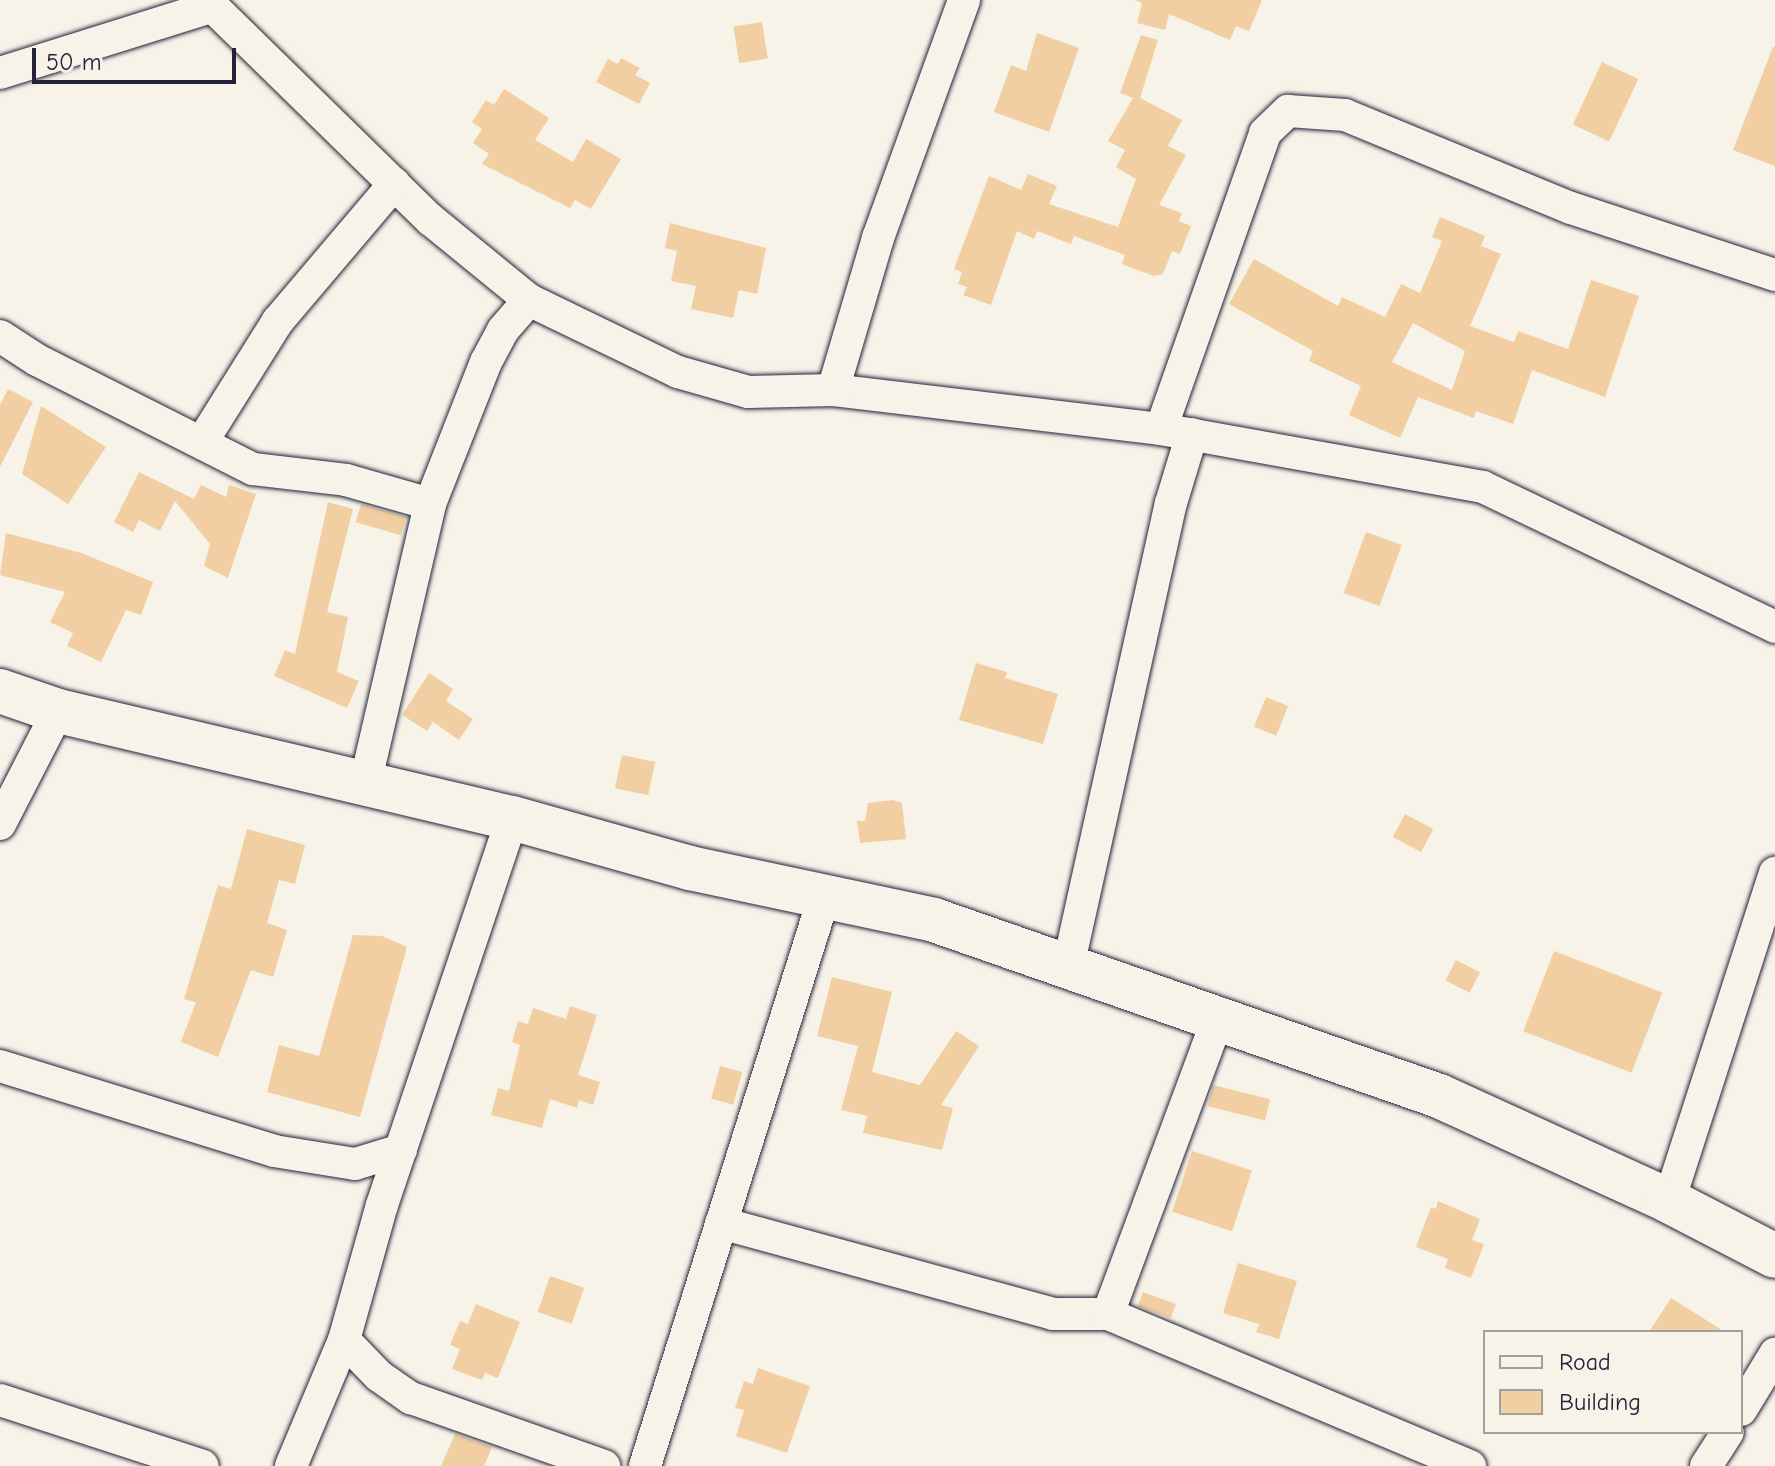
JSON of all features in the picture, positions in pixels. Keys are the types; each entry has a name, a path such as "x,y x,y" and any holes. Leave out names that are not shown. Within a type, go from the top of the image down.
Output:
{"street":[{"path":"833,390 878,238 964,0"},
{"path":"0,73 208,3 394,184 529,300 678,372 748,392 833,390 1176,432 1483,487 1775,627"},
{"path":"1068,967 1171,503 1176,432 1265,133 1288,111 1345,115 1571,208 1775,275"},
{"path":"202,442 278,321 394,184"},
{"path":"365,784 430,504 486,362 503,330 529,300"},
{"path":"0,336 72,379 253,469 346,480 430,504"},
{"path":"0,691 58,711 512,818 823,900 934,920 1439,1096 1669,1201 1775,1256"},
{"path":"0,824 58,711"},
{"path":"291,1466 344,1340 401,1150 512,818"},
{"path":"1669,1201 1775,873"},
{"path":"645,1466 823,900"},
{"path":"1108,1314 1218,1018"},
{"path":"0,1066 289,1154 355,1164 401,1150"},
{"path":"721,1223 1053,1314 1108,1314 1470,1466"},
{"path":"344,1340 379,1376 411,1398 604,1466"},
{"path":"1743,1407 1775,1354"},
{"path":"0,1400 203,1466"},
{"path":"1706,1466 1727,1434"}],"building":[{"path":"1135,0 1262,0 1249,31 1236,26 1230,40 1169,14 1165,30 1137,23 1142,3"},
{"path":"762,22 768,59 739,63 733,27"},
{"path":"1037,33 1079,48 1049,132 994,112 1011,65 1026,71"},
{"path":"1141,35 1158,40 1140,98 1182,120 1168,146 1186,155 1159,205 1182,213 1179,221 1191,226 1180,254 1172,251 1163,274 1154,276 1122,264 1125,255 1074,236 1071,244 1037,231 1034,239 1017,231 991,305 963,295 967,287 958,284 962,272 954,269 989,176 1021,190 1028,174 1057,186 1049,204 1118,227 1136,179 1116,167 1125,150 1108,141 1133,98 1120,93"},
{"path":"1775,47 1775,166 1733,150"},
{"path":"621,58 640,68 635,75 650,83 639,104 596,82 608,59 618,64"},
{"path":"1602,62 1638,79 1609,141 1573,125"},
{"path":"504,89 549,118 535,140 573,162 586,139 621,159 591,209 575,200 570,208 482,164 489,154 473,143 482,129 472,122 486,100 494,105"},
{"path":"1440,217 1485,236 1481,246 1501,254 1470,326 1514,342 1518,331 1568,349 1591,280 1639,296 1605,397 1532,370 1513,424 1476,411 1474,418 1418,397 1400,438 1349,415 1361,386 1309,361 1313,351 1229,304 1254,259 1338,306 1342,297 1385,317 1401,284 1420,293 1442,241 1432,237","holes":["1413,323 1465,351 1452,390 1392,362"]},
{"path":"670,223 766,248 757,294 739,290 733,318 691,309 696,286 671,281 677,251 665,248"},
{"path":"8,389 33,402 0,467 0,405"},
{"path":"41,406 106,447 68,504 22,474"},
{"path":"139,472 194,499 201,485 226,497 229,485 256,494 228,578 204,566 210,544 175,501 160,531 139,520 133,532 114,522"},
{"path":"328,502 353,509 327,612 348,617 337,672 359,681 347,708 274,676 285,650 295,654"},
{"path":"361,504 406,517 401,535 356,522"},
{"path":"1366,532 1402,545 1379,606 1344,593"},
{"path":"6,533 81,553 153,582 141,615 126,610 101,662 67,646 73,633 50,622 65,592 0,575"},
{"path":"976,663 1007,672 1005,678 1058,694 1043,744 959,720"},
{"path":"429,673 453,689 446,701 473,719 459,740 433,722 427,731 402,715"},
{"path":"1266,697 1288,706 1276,736 1254,727"},
{"path":"622,755 655,762 648,795 615,788"},
{"path":"893,800 902,803 906,839 860,843 857,821 865,821 868,803"},
{"path":"1405,814 1433,829 1421,852 1393,837"},
{"path":"247,829 305,845 295,884 279,880 267,923 287,930 273,977 251,970 218,1057 181,1042 196,1002 184,999 218,885 231,889"},
{"path":"353,935 382,936 407,947 360,1117 267,1092 279,1045 319,1056"},
{"path":"1554,951 1662,993 1631,1073 1523,1031"},
{"path":"1456,960 1480,972 1470,993 1446,980"},
{"path":"832,977 892,992 872,1072 920,1085 956,1031 979,1046 941,1105 953,1108 942,1150 863,1133 867,1116 841,1110 858,1046 817,1036"},
{"path":"570,1006 597,1015 578,1075 600,1082 593,1105 579,1100 577,1108 550,1099 542,1128 491,1115 498,1088 509,1091 520,1045 512,1042 518,1021 528,1024 533,1008 566,1019"},
{"path":"720,1066 742,1072 733,1105 711,1099"},
{"path":"1213,1085 1270,1099 1265,1121 1208,1106"},
{"path":"1192,1151 1252,1170 1232,1231 1172,1212"},
{"path":"1438,1201 1480,1219 1472,1240 1484,1244 1471,1278 1445,1268 1448,1259 1416,1247 1431,1207 1436,1209"},
{"path":"1238,1263 1297,1281 1279,1339 1256,1332 1259,1324 1223,1313"},
{"path":"550,1276 584,1288 572,1324 538,1312"},
{"path":"1143,1292 1176,1304 1171,1318 1138,1306"},
{"path":"1671,1298 1722,1330 1650,1330"},
{"path":"476,1304 520,1322 498,1378 485,1373 482,1380 452,1369 460,1349 450,1345 460,1321 468,1324"},
{"path":"758,1368 810,1386 787,1453 736,1436 744,1410 735,1408 744,1381 753,1384"},
{"path":"455,1434 492,1447 484,1466 441,1466"}]}
